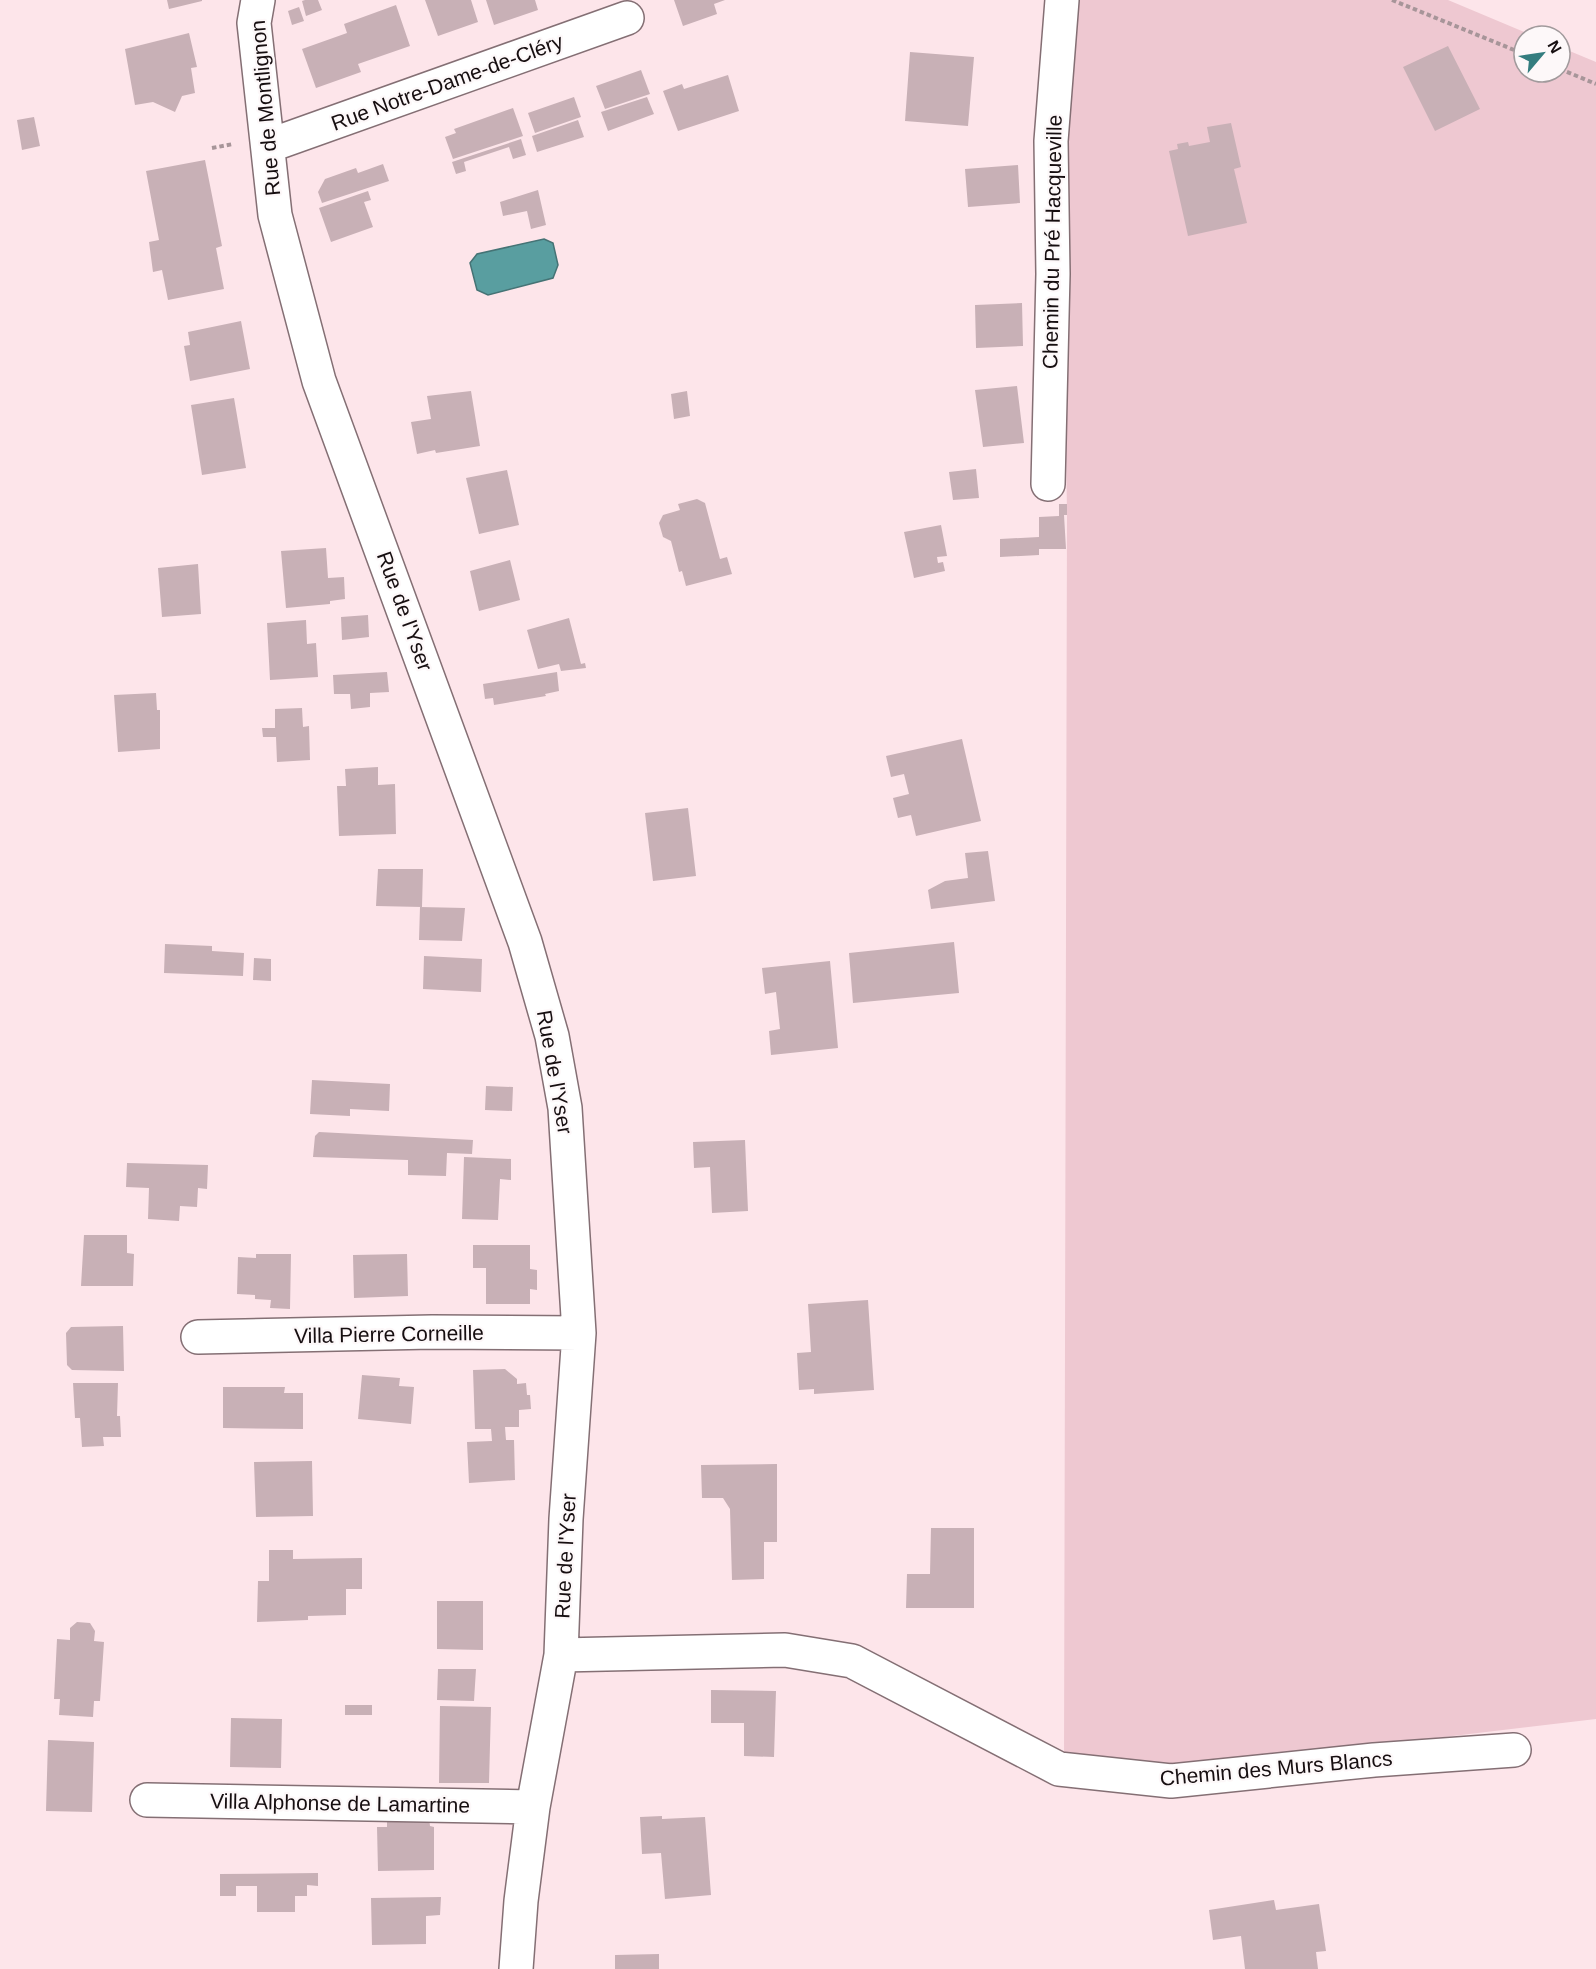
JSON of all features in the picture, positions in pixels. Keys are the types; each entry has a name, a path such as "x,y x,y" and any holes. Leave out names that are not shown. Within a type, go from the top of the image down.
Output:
{"street":[{"name":"Rue de Montlignon","path":"258,0 254,23 275,215"},
{"name":"Chemin du Pré Hacqueville","path":"1048,484 1053,274 1051,141 1062,0"},
{"name":"Rue Notre-Dame-de-Cléry","path":"268,146 627,18"},
{"name":"Rue de l'Yser","path":"275,215 319,381 525,942 549,1025 565,1108 579,1333 566,1518 561,1655 533,1807 521,1901 516,1969"},
{"name":"Villa Pierre Corneille","path":"198,1336 432,1332 579,1333"},
{"name":"Chemin des Murs Blancs","path":"561,1655 785,1650 852,1661 1059,1769 1171,1781 1374,1760 1514,1750"},
{"name":"Villa Alphonse de Lamartine","path":"147,1800 533,1807"}],"path":[{"path":"1392,0 1512,49"},
{"path":"1572,74 1596,84"}],"shaded area":[{"path":"1071,0 1448,0 1512,27 1512,84 1572,84 1572,52 1596,62 1596,1719 1159,1771 1064,1758 1067,515 1062,145"}],"water":[{"path":"544,239 553,243 558,265 553,278 488,295 477,290 470,263 477,254"}],"building":[{"path":"167,0 202,0 202,1 169,9"},
{"path":"318,0 322,10 306,16 302,1"},
{"path":"425,0 471,0 478,22 438,36"},
{"path":"486,0 535,0 538,10 494,25"},
{"path":"674,0 725,0 714,4 717,14 683,26"},
{"path":"396,5 410,46 358,64 361,72 316,88 302,49 347,33 344,24"},
{"path":"299,7 304,21 292,25 288,11"},
{"path":"189,33 197,67 191,68 195,93 182,96 175,112 153,102 135,105 125,49"},
{"path":"1448,46 1480,109 1435,131 1403,67"},
{"path":"910,52 974,57 968,126 905,121"},
{"path":"641,70 650,94 605,109 596,86"},
{"path":"728,75 739,111 678,131 663,91 682,84 684,89"},
{"path":"574,97 581,117 535,133 528,113"},
{"path":"647,97 654,114 608,131 601,112"},
{"path":"513,108 523,136 453,159 445,137 456,133 454,129"},
{"path":"34,117 40,146 22,150 17,120"},
{"path":"578,120 584,137 537,152 532,136"},
{"path":"1231,123 1241,167 1234,169 1247,223 1188,236 1169,151 1178,149 1177,144 1188,142 1189,146 1210,142 1207,127"},
{"path":"521,139 526,155 513,159 509,147 464,162 466,171 456,174 452,162"},
{"path":"205,160 222,246 216,248 224,289 168,300 162,270 153,272 149,242 159,240 146,171"},
{"path":"383,164 389,181 322,203 318,192 325,179 356,168 358,173"},
{"path":"1018,165 1020,203 968,207 965,169"},
{"path":"538,190 546,225 531,229 527,211 503,216 500,202"},
{"path":"368,191 371,200 364,202 373,227 331,242 319,208"},
{"path":"1022,303 1023,346 976,348 975,305"},
{"path":"241,321 250,369 190,381 184,346 190,345 188,332"},
{"path":"1017,386 1024,443 983,447 975,390"},
{"path":"471,391 480,446 417,454 411,422 431,419 427,396"},
{"path":"687,391 690,416 674,419 671,394"},
{"path":"234,398 246,468 202,475 191,405"},
{"path":"976,469 979,498 953,500 949,472"},
{"path":"507,470 519,525 479,534 466,478"},
{"path":"697,499 705,503 720,559 727,557 732,574 686,586 682,571 679,572 671,541 663,537 659,523 663,515 680,510 678,504"},
{"path":"1059,504 1067,504 1067,515 1064,515 1066,549 1039,549 1039,555 1000,557 1000,539 1039,537 1039,517 1059,516"},
{"path":"941,525 947,556 937,557 938,563 943,562 945,571 914,578 904,532"},
{"path":"326,548 328,578 344,577 345,599 330,601 330,604 286,608 281,551"},
{"path":"510,560 520,600 479,611 470,571"},
{"path":"198,564 201,614 162,617 158,568"},
{"path":"368,615 369,637 342,640 341,617"},
{"path":"569,618 581,664 585,663 586,668 561,671 559,664 538,669 527,630"},
{"path":"306,620 307,644 316,643 318,677 270,680 267,623"},
{"path":"387,672 389,692 370,693 370,707 351,709 350,694 334,694 333,675"},
{"path":"557,672 559,691 545,694 546,696 494,705 493,698 485,699 483,684"},
{"path":"156,693 157,710 160,710 160,749 118,752 114,695"},
{"path":"302,708 303,727 309,726 310,760 277,762 276,737 263,737 262,728 275,728 275,709"},
{"path":"962,739 981,821 916,836 911,815 898,818 893,798 909,794 904,774 891,777 886,756"},
{"path":"378,767 378,785 395,784 396,834 339,836 337,786 346,786 345,769"},
{"path":"688,808 696,876 653,881 645,813"},
{"path":"988,851 995,901 931,909 928,890 945,881 968,878 965,853"},
{"path":"378,869 423,869 422,907 376,906"},
{"path":"420,907 465,908 462,941 419,940"},
{"path":"954,942 959,993 853,1003 849,953"},
{"path":"165,944 212,946 212,951 244,953 243,976 164,973"},
{"path":"424,956 482,959 481,992 423,989"},
{"path":"254,958 271,959 271,981 253,980"},
{"path":"830,961 838,1048 771,1055 769,1031 780,1029 776,992 765,994 762,968"},
{"path":"312,1080 390,1084 389,1111 350,1109 350,1116 310,1114"},
{"path":"486,1086 513,1087 512,1111 485,1110"},
{"path":"319,1132 473,1140 472,1154 447,1153 446,1176 408,1175 408,1160 313,1157 315,1136"},
{"path":"745,1140 748,1211 712,1213 710,1167 694,1168 693,1142"},
{"path":"464,1157 511,1159 511,1180 500,1179 498,1220 462,1219"},
{"path":"127,1163 208,1165 207,1189 198,1188 197,1207 180,1206 179,1221 148,1219 149,1188 126,1187"},
{"path":"84,1235 127,1235 127,1253 134,1254 133,1286 81,1286"},
{"path":"473,1245 530,1245 530,1269 537,1270 537,1290 530,1289 530,1304 486,1304 486,1268 473,1268"},
{"path":"256,1254 291,1254 290,1309 270,1308 271,1300 255,1299 255,1295 237,1294 238,1257 256,1258"},
{"path":"407,1254 408,1296 354,1298 353,1255"},
{"path":"868,1300 874,1390 814,1394 814,1389 799,1390 797,1353 811,1352 808,1304"},
{"path":"123,1326 124,1371 72,1370 67,1365 66,1333 71,1327"},
{"path":"505,1369 517,1379 517,1384 526,1383 527,1395 530,1395 531,1409 519,1410 519,1427 505,1427 506,1440 514,1440 515,1480 469,1483 467,1442 492,1441 491,1429 475,1429 473,1370"},
{"path":"362,1375 400,1378 399,1386 414,1387 411,1424 358,1419"},
{"path":"73,1383 118,1383 117,1416 120,1416 121,1437 103,1437 104,1446 82,1447 80,1418 75,1418"},
{"path":"223,1387 285,1387 284,1393 303,1393 303,1429 223,1428"},
{"path":"312,1461 313,1516 256,1517 254,1462"},
{"path":"777,1464 777,1542 764,1542 764,1579 732,1580 730,1509 723,1498 702,1498 701,1465"},
{"path":"931,1528 974,1528 974,1608 906,1608 907,1574 930,1574"},
{"path":"269,1550 293,1550 293,1559 362,1558 362,1589 346,1589 346,1615 308,1616 308,1620 257,1622 258,1581 269,1581"},
{"path":"437,1601 483,1601 483,1650 437,1649"},
{"path":"77,1622 90,1623 95,1631 94,1641 104,1642 100,1701 94,1701 93,1717 59,1715 60,1699 54,1699 57,1639 70,1640 70,1628"},
{"path":"438,1669 476,1669 474,1701 437,1700"},
{"path":"711,1690 776,1691 774,1757 744,1756 744,1723 711,1723"},
{"path":"345,1705 372,1705 372,1715 345,1715"},
{"path":"440,1706 491,1707 489,1783 439,1783"},
{"path":"231,1718 282,1719 281,1768 230,1767"},
{"path":"48,1740 94,1742 92,1812 46,1811"},
{"path":"662,1816 662,1819 705,1817 711,1895 665,1899 661,1853 642,1854 640,1817"},
{"path":"387,1817 429,1818 430,1826 434,1827 434,1870 378,1871 377,1827 387,1827"},
{"path":"318,1873 318,1886 307,1885 307,1896 295,1896 295,1912 257,1912 257,1886 236,1886 236,1896 220,1896 220,1874"},
{"path":"441,1897 440,1915 426,1916 426,1944 372,1945 371,1898"},
{"path":"1274,1900 1276,1910 1319,1904 1326,1951 1316,1952 1318,1969 1245,1969 1241,1936 1213,1940 1209,1910"},
{"path":"659,1954 659,1969 615,1969 615,1955"}]}
